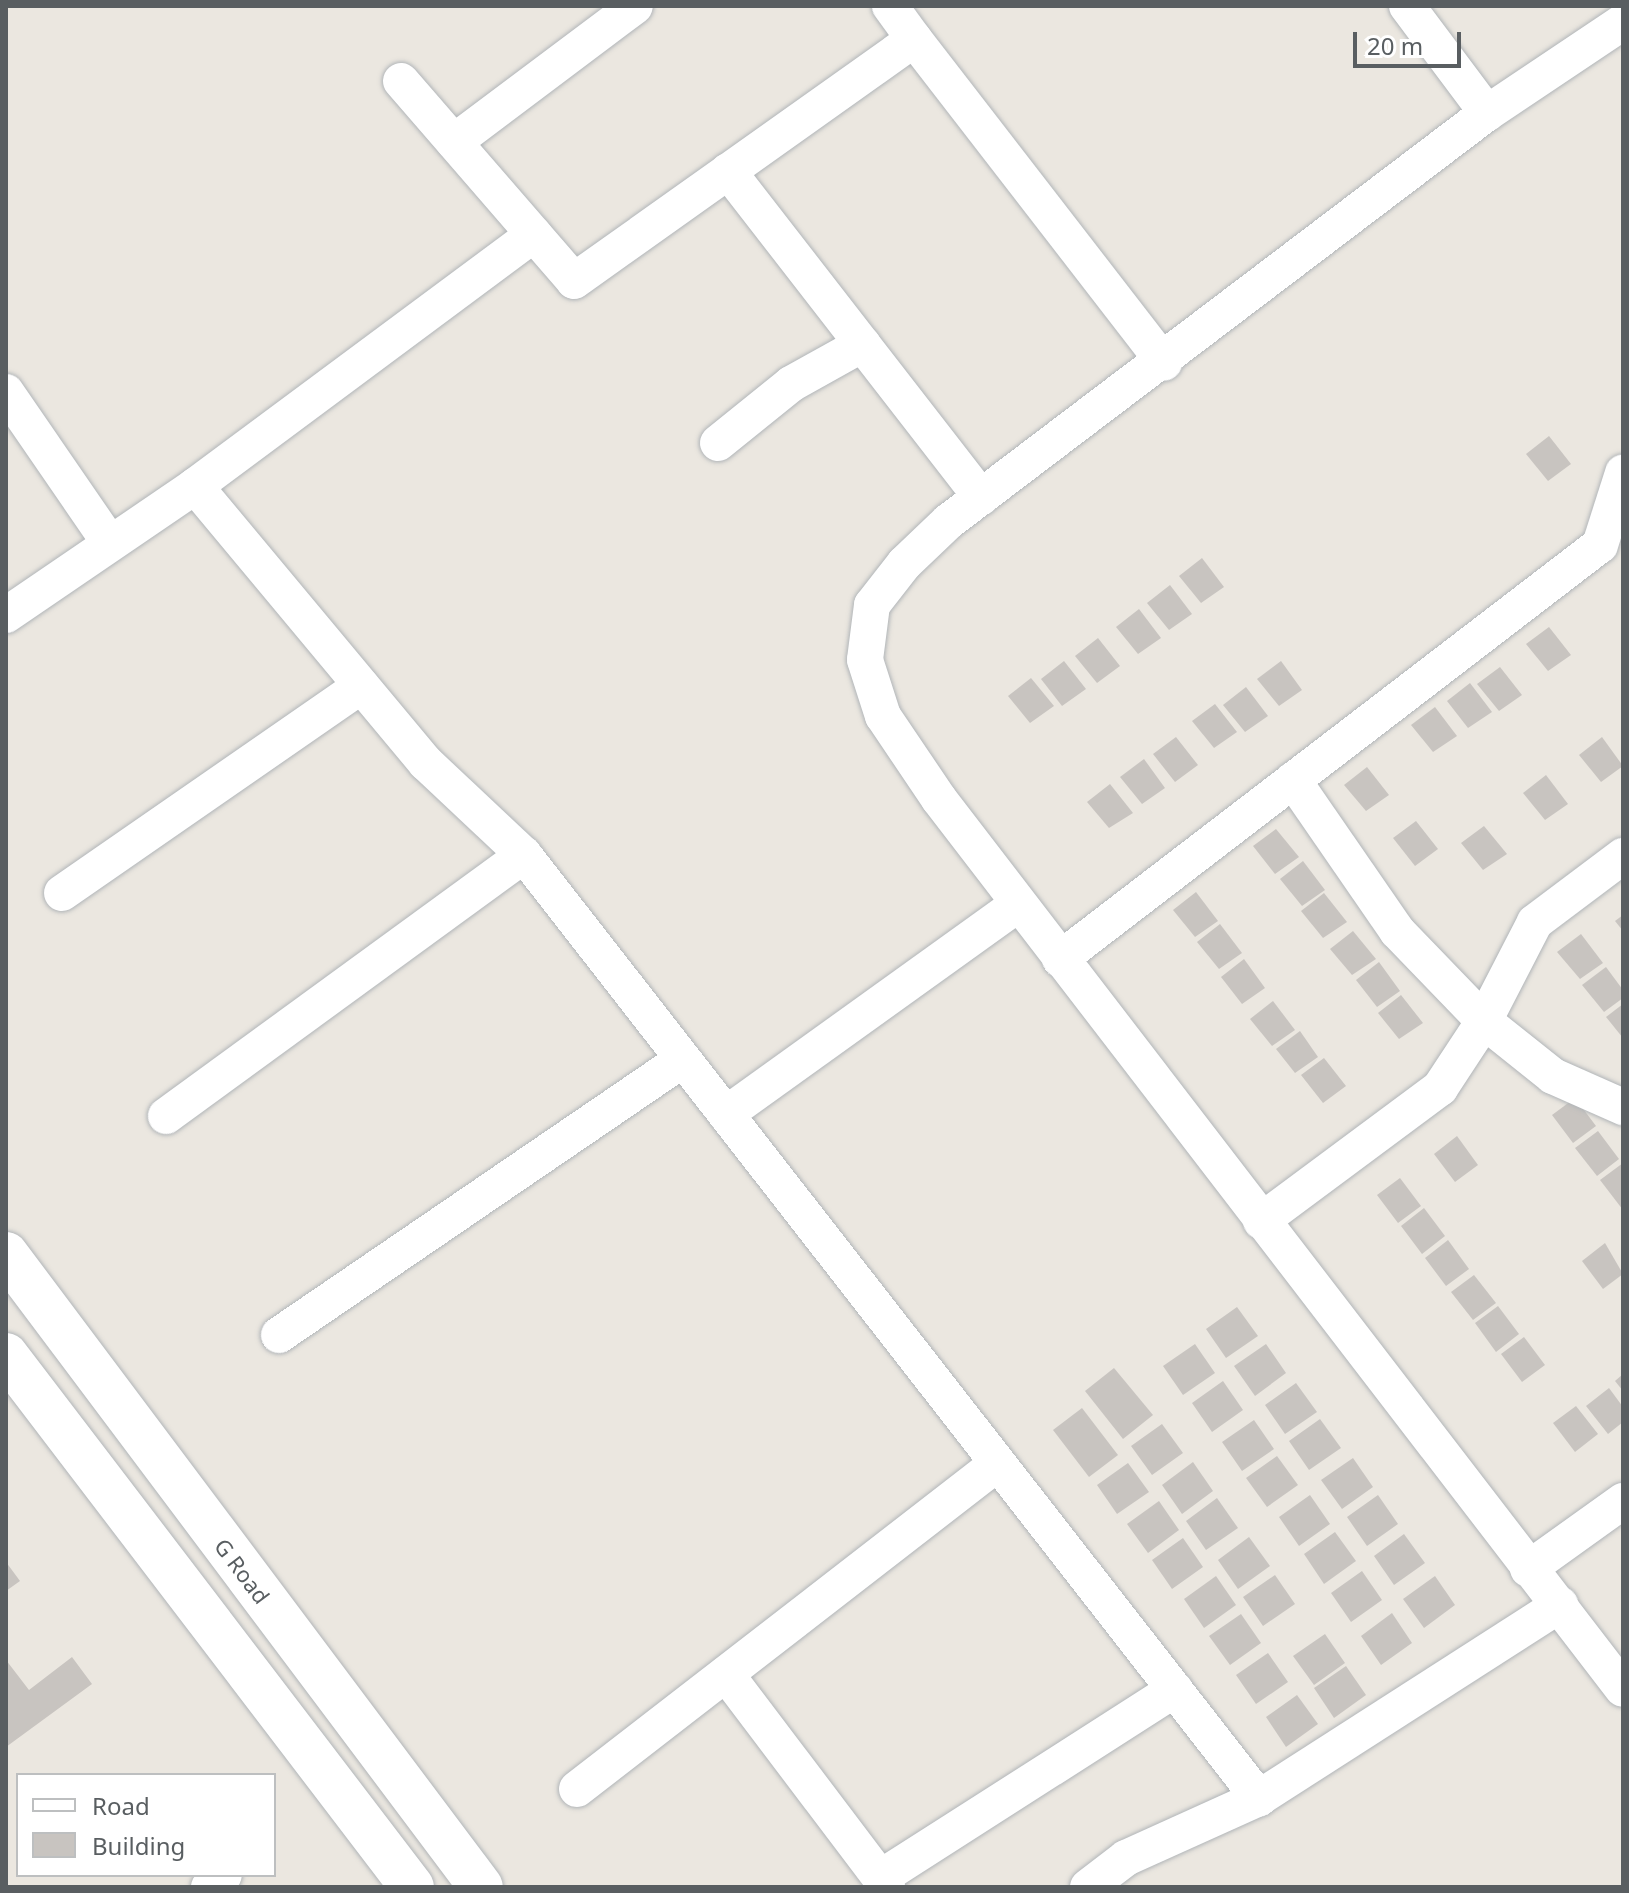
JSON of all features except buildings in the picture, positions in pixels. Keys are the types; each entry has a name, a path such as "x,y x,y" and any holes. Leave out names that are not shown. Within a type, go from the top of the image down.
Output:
{"street":[{"path":"454,142 635,6"},
{"path":"890,6 1164,363"},
{"path":"1407,6 1487,113"},
{"path":"1623,22 1487,113 1164,363 981,497 904,564 872,605 865,660 883,716 1017,905 1623,1689"},
{"path":"401,81 574,281 914,39"},
{"path":"728,171 981,497"},
{"path":"6,615 195,486 534,234"},
{"path":"718,443 791,384 863,344"},
{"path":"6,392 109,542"},
{"path":"1060,959 1600,545 1623,473"},
{"path":"195,486 426,763 524,855 1259,1798"},
{"path":"62,893 361,686"},
{"path":"1293,780 1397,931 1484,1021 1553,1076 1623,1107"},
{"path":"166,1116 524,855"},
{"path":"1261,1221 1440,1088 1484,1021 1535,922 1623,856"},
{"path":"726,1114 1017,905"},
{"path":"279,1335 683,1059"},
{"name":"G Road","path":"6,1254 481,1887"},
{"path":"6,1355 412,1887"},
{"path":"577,1789 998,1463"},
{"path":"1528,1569 1623,1501"},
{"path":"1088,1887 1126,1858 1259,1798 1560,1605"},
{"path":"726,1674 884,1882 1175,1689"}]}
